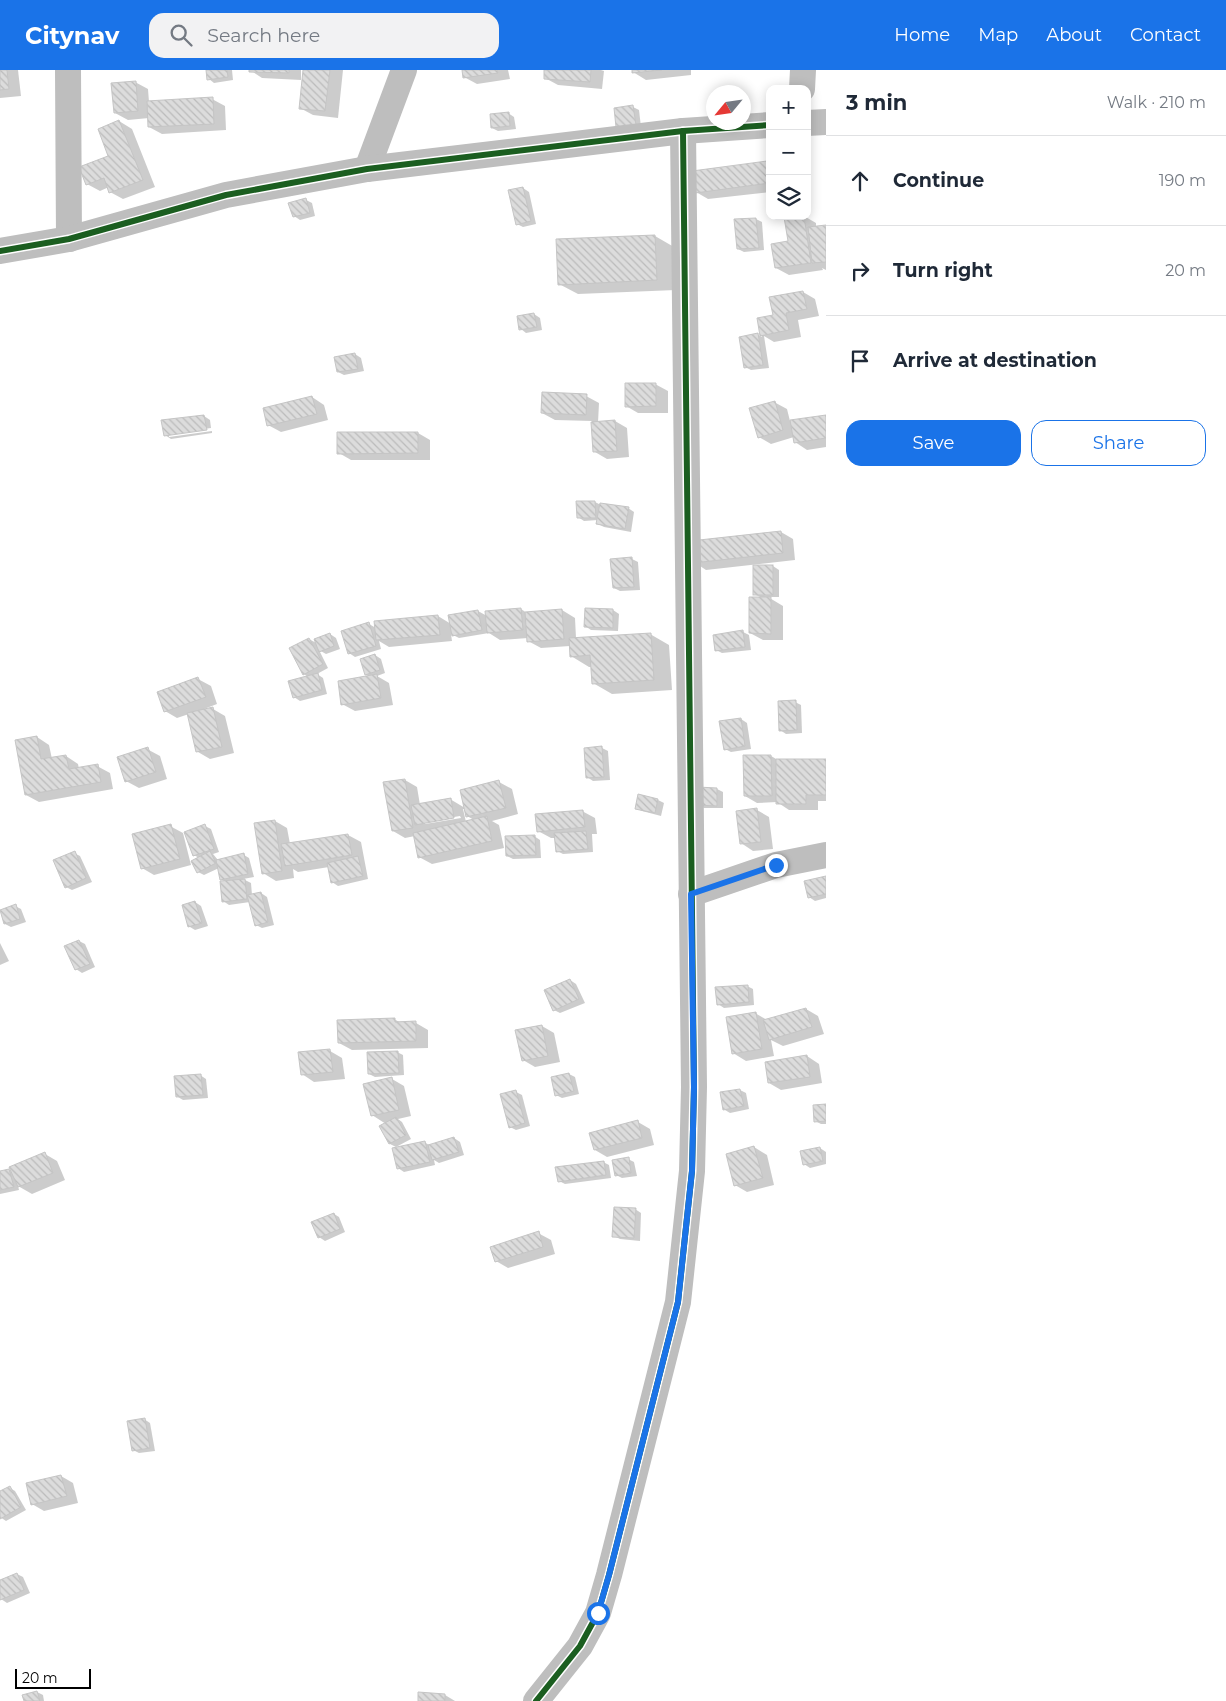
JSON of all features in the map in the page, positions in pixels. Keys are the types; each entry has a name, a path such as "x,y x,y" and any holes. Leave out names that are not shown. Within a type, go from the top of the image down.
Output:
{"street":[{"path":"68,70 69,239"},
{"path":"367,169 404,70"},
{"path":"802,85 803,70"},
{"path":"811,123 826,122"},
{"path":"0,251 69,239 226,195 367,169 683,132 766,126"},
{"path":"536,1701 580,1646 598,1613 678,1302 692,1171 694,1087 683,132"},
{"path":"691,894 776,865 826,855"}],"building":[{"path":"0,70 7,70 9,89 0,90"},
{"path":"206,70 227,70 228,77 207,80"},
{"path":"249,70 289,70 289,73 249,72"},
{"path":"303,70 330,70 325,111 299,109"},
{"path":"462,70 497,70 498,73 463,78"},
{"path":"544,70 591,70 590,82 544,79"},
{"path":"632,70 662,70 632,73"},
{"path":"136,81 138,111 114,113 111,83"},
{"path":"213,97 214,124 148,127 147,101"},
{"path":"633,105 636,125 616,127 614,108"},
{"path":"509,112 510,126 491,128 490,114"},
{"path":"119,120 143,180 109,193 104,178 86,185 79,167 108,156 98,129"},
{"path":"766,161 766,184 695,193 692,171"},
{"path":"523,187 531,221 516,225 508,190"},
{"path":"306,198 310,213 293,217 288,203"},
{"path":"756,218 759,248 737,249 734,219"},
{"path":"784,220 805,220 811,263 775,268 771,244 788,241"},
{"path":"826,225 826,262 812,263 808,227"},
{"path":"655,235 657,280 558,285 556,239"},
{"path":"803,291 807,309 786,313 789,330 760,336 757,318 773,315 769,297"},
{"path":"534,313 537,327 519,330 517,316"},
{"path":"758,333 763,365 744,368 739,337"},
{"path":"355,353 358,369 337,372 334,357"},
{"path":"625,383 656,383 656,406 625,407"},
{"path":"542,392 587,394 586,415 541,413"},
{"path":"312,396 317,414 267,426 263,408"},
{"path":"775,401 783,430 758,438 749,408"},
{"path":"204,415 207,430 164,436 161,420"},
{"path":"826,415 826,438 794,443 790,420"},
{"path":"615,420 617,451 593,452 591,422"},
{"path":"337,432 418,432 418,453 337,454"},
{"path":"576,501 595,501 596,518 577,518"},
{"path":"600,503 629,507 625,529 596,524"},
{"path":"781,531 783,553 693,563 690,541"},
{"path":"632,557 634,587 613,588 610,559"},
{"path":"753,565 773,565 773,595 753,595"},
{"path":"749,597 771,597 771,634 749,633"},
{"path":"521,608 523,630 487,633 485,611"},
{"path":"585,608 613,609 613,628 584,627"},
{"path":"562,609 564,639 527,642 525,612"},
{"path":"478,610 482,630 452,636 448,615"},
{"path":"438,615 440,635 376,640 374,621"},
{"path":"369,622 376,646 348,654 341,631"},
{"path":"743,630 745,647 715,651 713,635"},
{"path":"330,633 334,646 319,652 314,639"},
{"path":"651,633 654,680 592,684 590,655 570,657 569,638"},
{"path":"309,638 323,664 303,675 289,648"},
{"path":"375,654 380,670 365,675 360,659"},
{"path":"318,673 322,690 293,698 288,681"},
{"path":"377,674 381,698 341,705 338,681"},
{"path":"198,677 206,697 164,712 157,692"},
{"path":"796,700 797,730 779,731 778,701"},
{"path":"213,707 222,747 196,752 187,713"},
{"path":"741,718 745,746 724,750 719,721"},
{"path":"37,736 41,759 66,755 69,769 98,764 101,782 25,795 15,740"},
{"path":"602,746 604,777 586,778 584,748"},
{"path":"148,747 156,772 125,782 117,757"},
{"path":"743,755 771,755 772,796 744,796"},
{"path":"776,759 826,759 826,795 806,795 806,804 776,804"},
{"path":"405,779 413,828 392,831 383,782"},
{"path":"499,780 506,808 466,817 460,790"},
{"path":"697,787 717,788 717,806 697,805"},
{"path":"638,794 658,799 655,813 635,809"},
{"path":"451,798 454,818 415,825 411,805"},
{"path":"757,808 761,842 740,844 736,811"},
{"path":"583,810 585,827 537,832 535,814"},
{"path":"487,816 492,841 418,858 413,833"},
{"path":"275,820 282,871 262,874 254,823"},
{"path":"171,824 180,859 141,869 132,834"},
{"path":"205,824 214,849 193,856 184,832"},
{"path":"586,831 588,849 556,852 554,833"},
{"path":"348,834 352,855 285,866 281,844"},
{"path":"535,835 536,855 506,856 505,836"},
{"path":"75,851 86,878 65,888 53,860"},
{"path":"210,851 216,863 197,873 191,861"},
{"path":"244,853 248,874 220,880 216,860"},
{"path":"358,856 363,876 331,883 327,863"},
{"path":"826,876 826,894 808,898 804,881"},
{"path":"245,879 247,899 222,902 220,881"},
{"path":"261,892 268,922 255,926 247,895"},
{"path":"195,901 202,923 188,927 182,905"},
{"path":"16,904 20,919 4,924 0,910"},
{"path":"79,940 90,964 75,970 64,946"},
{"path":"570,979 579,999 553,1011 544,990"},
{"path":"748,985 749,1002 717,1005 715,987"},
{"path":"806,1008 812,1027 769,1040 763,1020"},
{"path":"756,1012 762,1049 732,1054 726,1017"},
{"path":"395,1018 395,1022 416,1021 416,1041 338,1043 337,1020"},
{"path":"542,1025 548,1056 522,1061 515,1030"},
{"path":"330,1049 333,1072 301,1075 298,1052"},
{"path":"398,1051 399,1073 368,1074 367,1052"},
{"path":"807,1055 810,1077 768,1083 765,1062"},
{"path":"569,1073 574,1091 555,1096 551,1077"},
{"path":"201,1074 203,1095 176,1097 174,1076"},
{"path":"392,1077 399,1110 371,1116 363,1084"},
{"path":"740,1089 744,1106 723,1110 720,1092"},
{"path":"516,1090 525,1123 509,1128 500,1094"},
{"path":"826,1104 826,1121 814,1122 813,1105"},
{"path":"396,1117 406,1135 389,1144 379,1126"},
{"path":"638,1120 642,1138 594,1150 589,1133"},
{"path":"454,1137 459,1152 432,1160 428,1145"},
{"path":"425,1141 430,1162 397,1169 392,1148"},
{"path":"754,1146 763,1178 734,1186 726,1154"},
{"path":"820,1147 823,1161 803,1165 800,1151"},
{"path":"45,1152 53,1173 18,1187 9,1167"},
{"path":"629,1157 631,1173 615,1176 612,1160"},
{"path":"604,1161 606,1175 558,1182 555,1167"},
{"path":"9,1169 14,1187 0,1190 0,1171"},
{"path":"614,1207 636,1208 634,1238 612,1237"},
{"path":"334,1213 340,1229 318,1238 311,1222"},
{"path":"539,1231 543,1247 495,1262 490,1247"},
{"path":"145,1418 150,1448 132,1451 127,1421"},
{"path":"61,1475 67,1496 31,1505 26,1483"},
{"path":"10,1486 21,1507 0,1519 0,1491"},
{"path":"17,1573 24,1590 0,1600 0,1580"},
{"path":"37,1691 40,1701 24,1701 22,1695"},
{"path":"418,1692 445,1694 445,1701 418,1701"}],"cycle path":[{"path":"0,251 69,239 226,195 367,169 683,131 766,125"},
{"path":"536,1701 580,1646 598,1613 678,1302 692,1171 694,1087 683,131"}],"route":[{"path":"598,1613 678,1302 692,1171 694,1087 691,894 776,865"}]}
